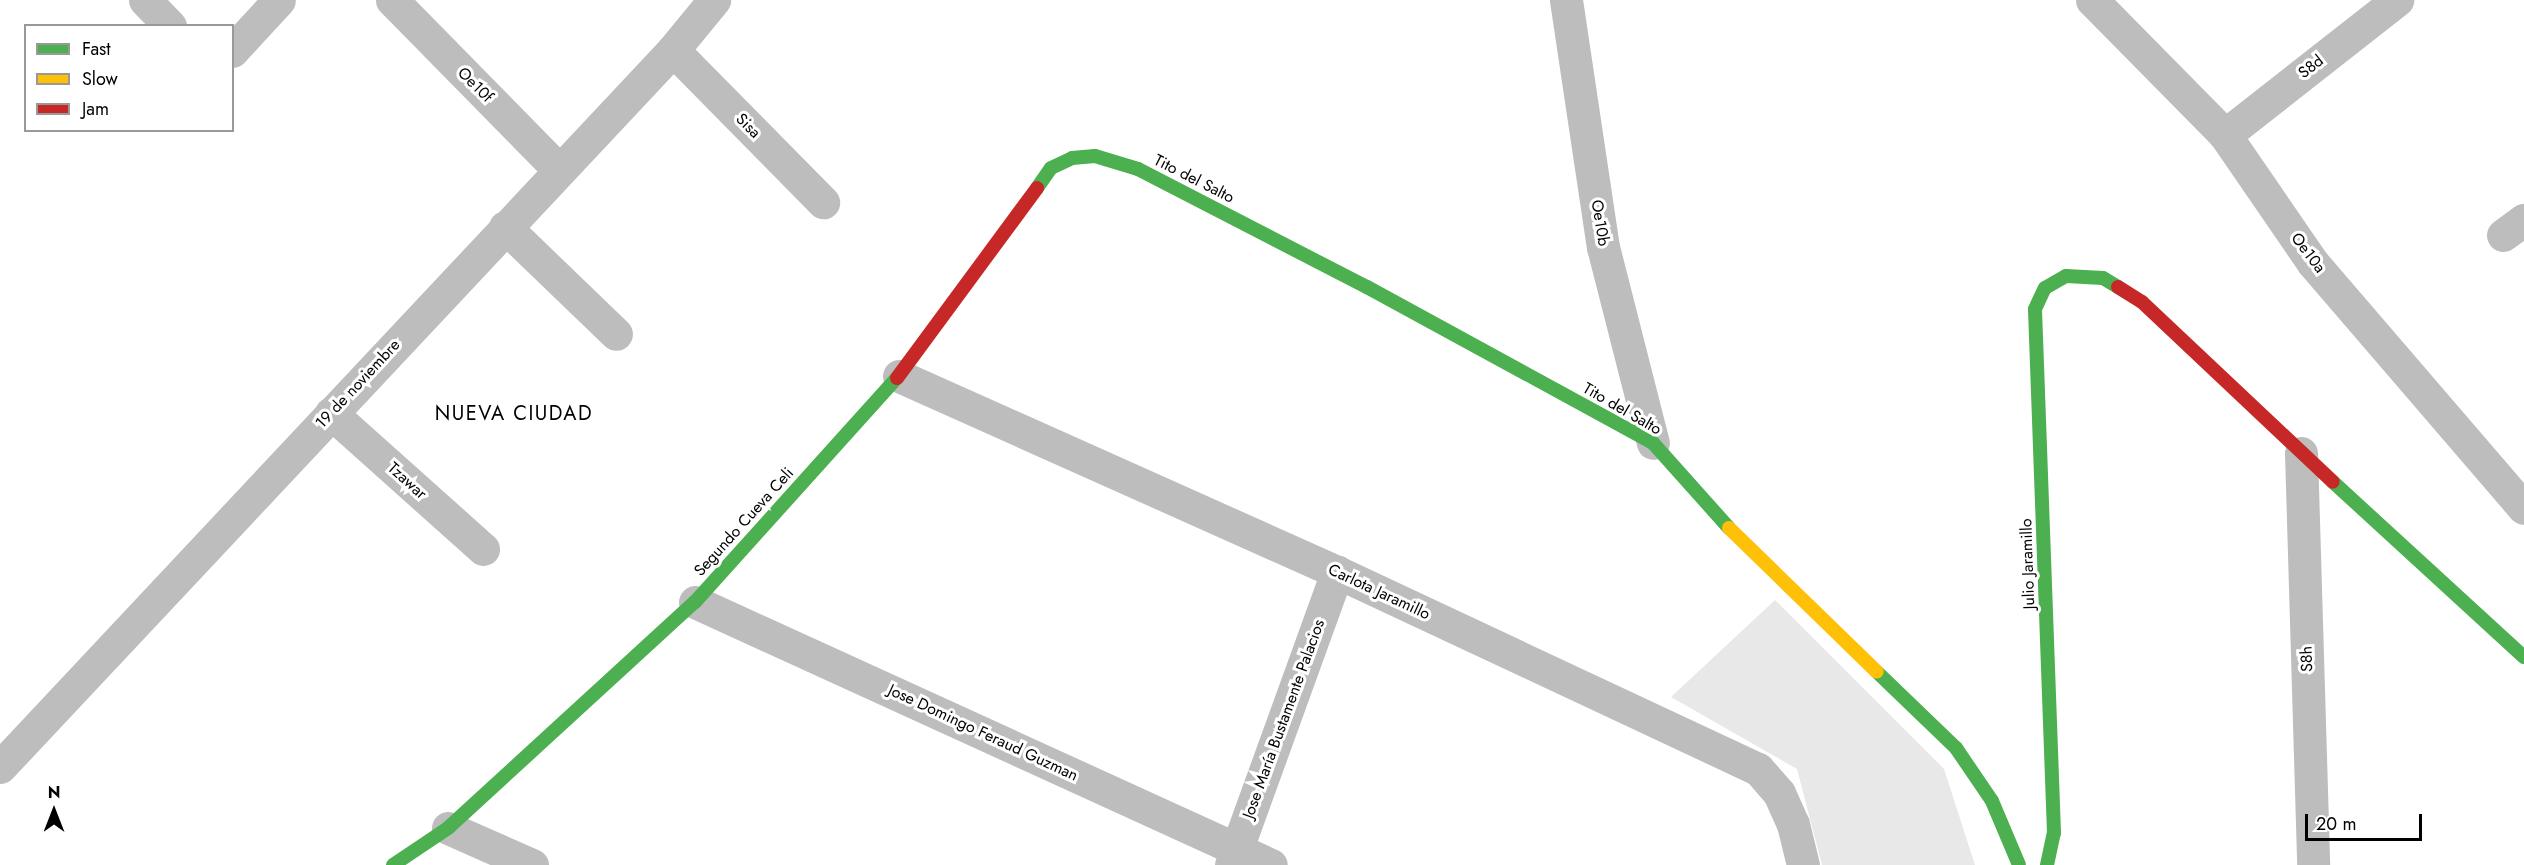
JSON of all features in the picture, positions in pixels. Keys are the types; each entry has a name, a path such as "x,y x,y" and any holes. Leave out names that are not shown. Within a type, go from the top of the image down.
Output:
{"street":[{"path":"145,0 168,24"},
{"path":"234,49 279,0"},
{"name":"Oe10f","path":"392,0 559,170"},
{"name":"19 de noviembre","path":"0,767 673,50 714,0"},
{"name":"Oe10b","path":"1566,0 1604,247 1653,443"},
{"name":"Oe10a","path":"2092,0 2225,135 2313,263 2524,508"},
{"name":"S8d","path":"2225,135 2397,0"},
{"name":"Sisa","path":"673,50 823,202"},
{"name":"Tito del Salto","path":"1072,158 1095,156 1138,169 1367,287 1653,443 1714,515 1956,748 1992,801 2019,865"},
{"name":"Segundo Cueva Celi","path":"393,865 448,828 695,602 899,376 1051,168 1072,158"},
{"path":"505,227 616,334"},
{"name":"Julio Jaramillo","path":"2047,865 2054,833 2035,309 2045,288 2066,276 2103,278 2142,302 2301,453"},
{"name":"Carlota Jaramillo","path":"899,376 1337,572 1758,768 1779,793 1793,824 1803,865"},
{"name":"Tzawar","path":"331,413 483,549"},
{"path":"2301,453 2524,657"},
{"name":"S8h","path":"2301,453 2313,865"},
{"name":"Jose María Bustamente Palacios","path":"1234,857 1337,572"},
{"name":"Jose Domingo Feraud Guzman","path":"695,602 1234,857 1271,865"},
{"path":"448,828 532,865"}],"shaded area":[{"path":"1775,600 1944,769 1975,865 1822,865 1797,769 1671,697"}],"traffic: fast":[{"path":"1037,188 1051,168 1072,158 1095,156 1138,169 1367,287 1653,443 1729,528"},
{"path":"2047,865 2054,833 2035,309 2045,288 2066,276 2103,278 2118,287"},
{"path":"393,865 448,828 695,602 897,378"},
{"path":"2333,482 2524,657"},
{"path":"1877,672 1956,748 1992,801 2019,865"}],"traffic: slow":[{"path":"1729,528 1877,672"}],"traffic: jam":[{"path":"897,378 1037,188"},
{"path":"2118,287 2142,302 2333,482"}],"district":[{"name":"NUEVA CIUDAD","path":"514,413"}]}
